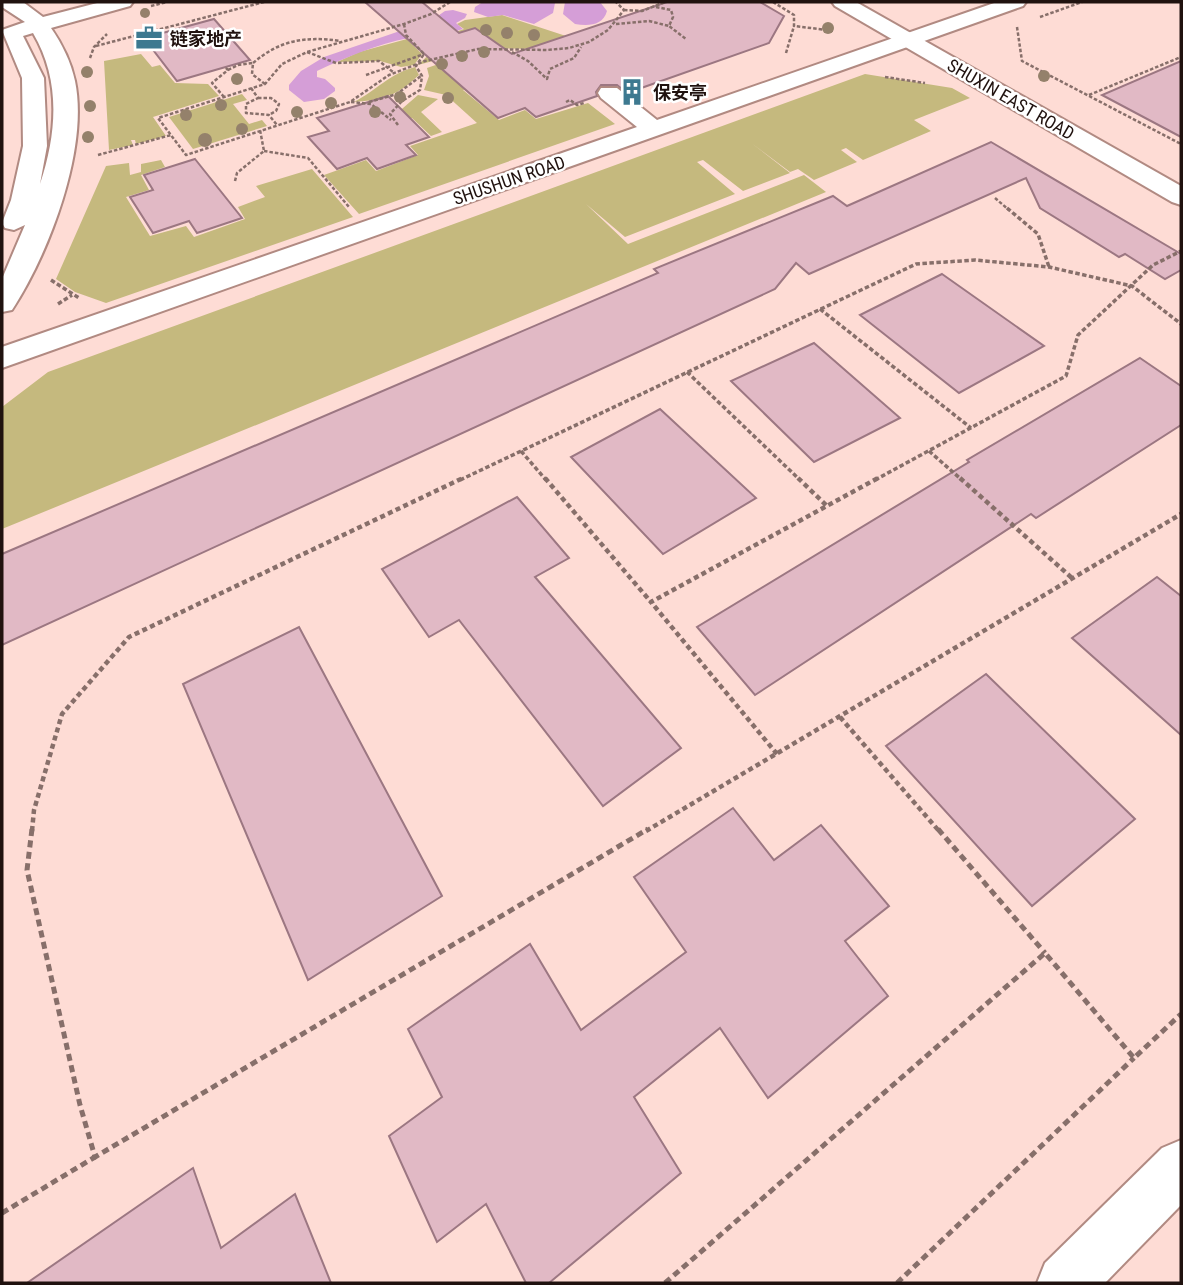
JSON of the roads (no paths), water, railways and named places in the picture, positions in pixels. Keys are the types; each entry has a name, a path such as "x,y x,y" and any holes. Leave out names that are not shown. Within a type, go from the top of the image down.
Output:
{"main road":[{"path":"6,2 78,43"},
{"path":"7,238 24,200 35,146 33,78 6,29 84,2"},
{"name":"SHUXIN EAST ROAD","path":"842,2 917,36 1181,172"},
{"name":"SHUXIN EAST ROAD","path":"871,2 917,36 1181,197"},
{"path":"35,20 130,4"},
{"path":"2,303 18,278 58,173 78,43 130,4"},
{"name":"SHUSHUN ROAD","path":"2,358 987,12 1016,14"},
{"path":"609,93 654,129"},
{"path":"1065,1283 1181,1167"}],"place":[{"name":"链家地产","path":"149,38"},
{"name":"保安亭","path":"632,92"}]}
